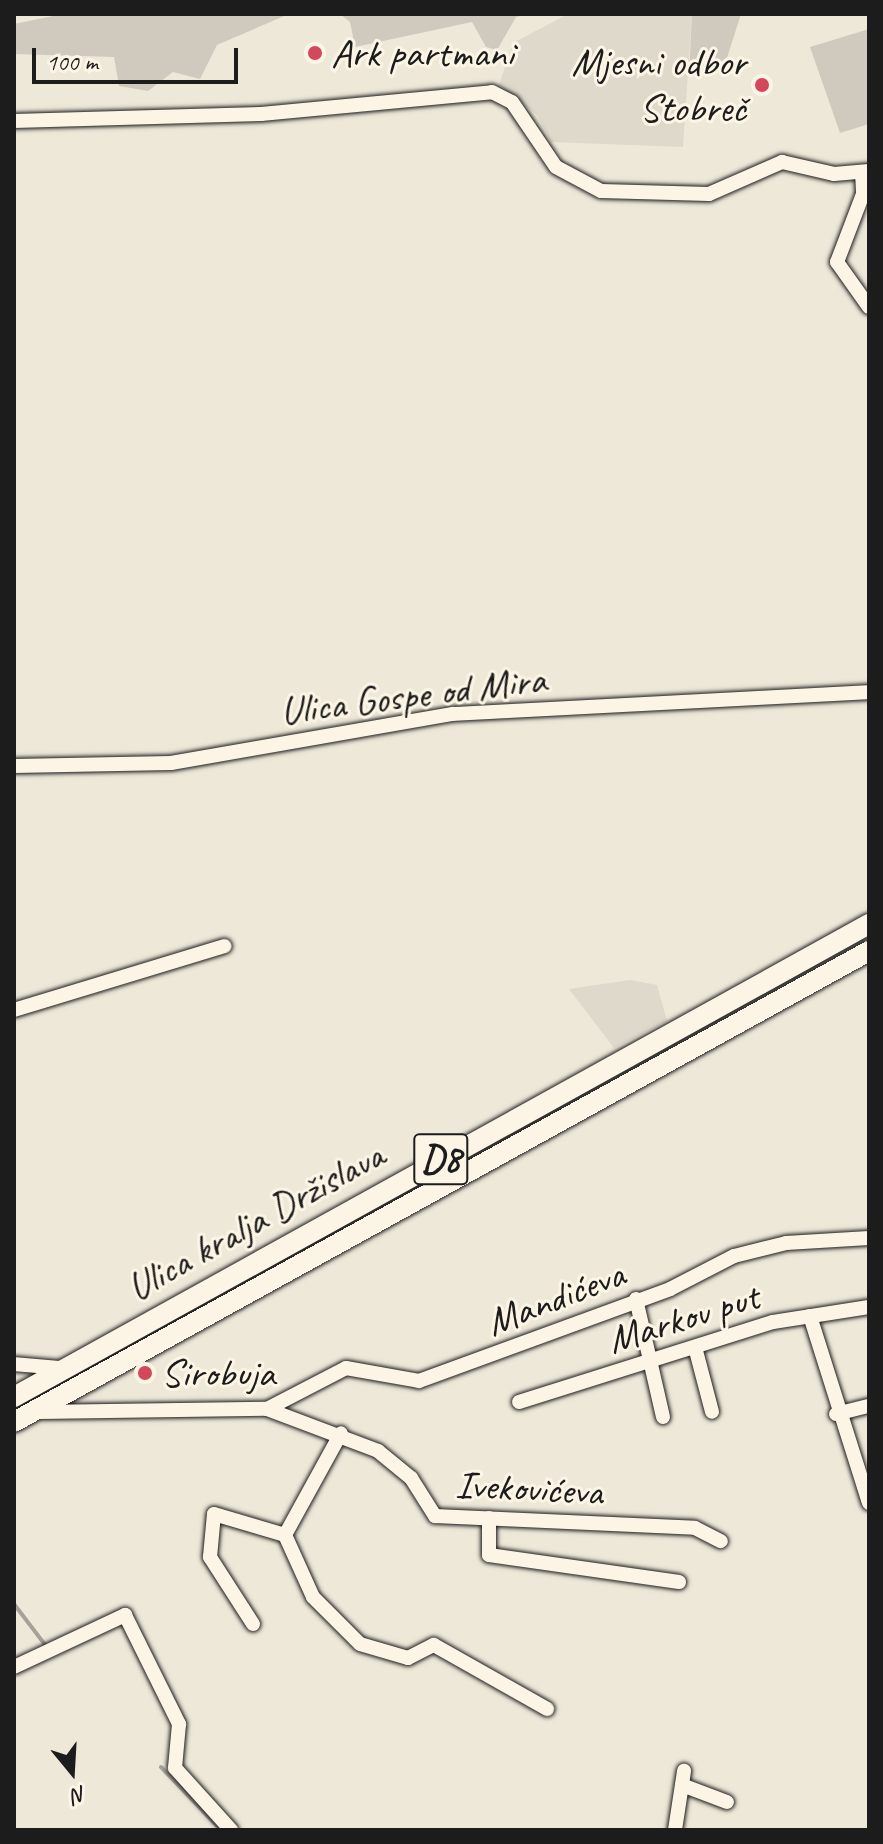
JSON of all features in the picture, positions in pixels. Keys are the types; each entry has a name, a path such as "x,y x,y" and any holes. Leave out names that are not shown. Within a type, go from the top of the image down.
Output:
{"highway":[{"name":"Ulica kralja Držislava","path":"14,1397 869,924"},
{"name":"Ulica kralja Držislava","path":"14,1422 869,951"}],"street":[{"path":"14,121 230,116 492,92 512,102 556,167 601,191 709,194 782,162 866,171 863,194 837,262 869,307"},
{"name":"Ulica Gospe od Mira","path":"14,766 171,763 453,714 869,692"},
{"path":"14,1010 225,946"},
{"name":"Mandićeva","path":"267,1409 346,1368 419,1381 636,1299 734,1256 786,1243 869,1238"},
{"path":"636,1299 655,1360 663,1417"},
{"name":"Markov put","path":"519,1402 695,1347 810,1316 869,1307"},
{"path":"810,1316 836,1414 869,1503"},
{"path":"695,1347 712,1412"},
{"path":"14,1364 69,1367"},
{"path":"836,1414 869,1406"},
{"name":"Ivekovićeva","path":"34,1412 267,1409 341,1433 411,1478 435,1516 695,1528 721,1541"},
{"path":"285,1535 341,1433"},
{"path":"253,1624 210,1557 214,1514 285,1535 313,1597 360,1644 412,1658 434,1645 547,1709"},
{"name":"Ivekovićeva","path":"489,1518 489,1555 679,1582"},
{"path":"14,1667 125,1615 179,1724 175,1768 231,1830"},
{"path":"675,1830 683,1778 727,1802"}],"shaded area":[{"path":"63,14 289,14 217,45 200,79 173,72 148,91 119,86 114,57 14,54 14,24"},
{"path":"340,14 527,14 516,17 497,50 486,47 472,22 355,47 350,22"},
{"path":"568,14 692,14 683,147 551,142 537,115 499,85 513,43"},
{"path":"692,14 741,14 725,64 689,76"},
{"path":"869,29 869,124 840,133 810,47"},
{"path":"630,980 657,985 667,1021 614,1048 569,989"}],"waterway":[{"path":"14,1604 46,1646"},
{"path":"161,1767 221,1830"}],"place":[{"name":"Ark partmani","path":"315,53"},
{"name":"Mjesni odbor Stobreč","path":"762,85"},
{"name":"Sirobuja","path":"145,1373"}]}
